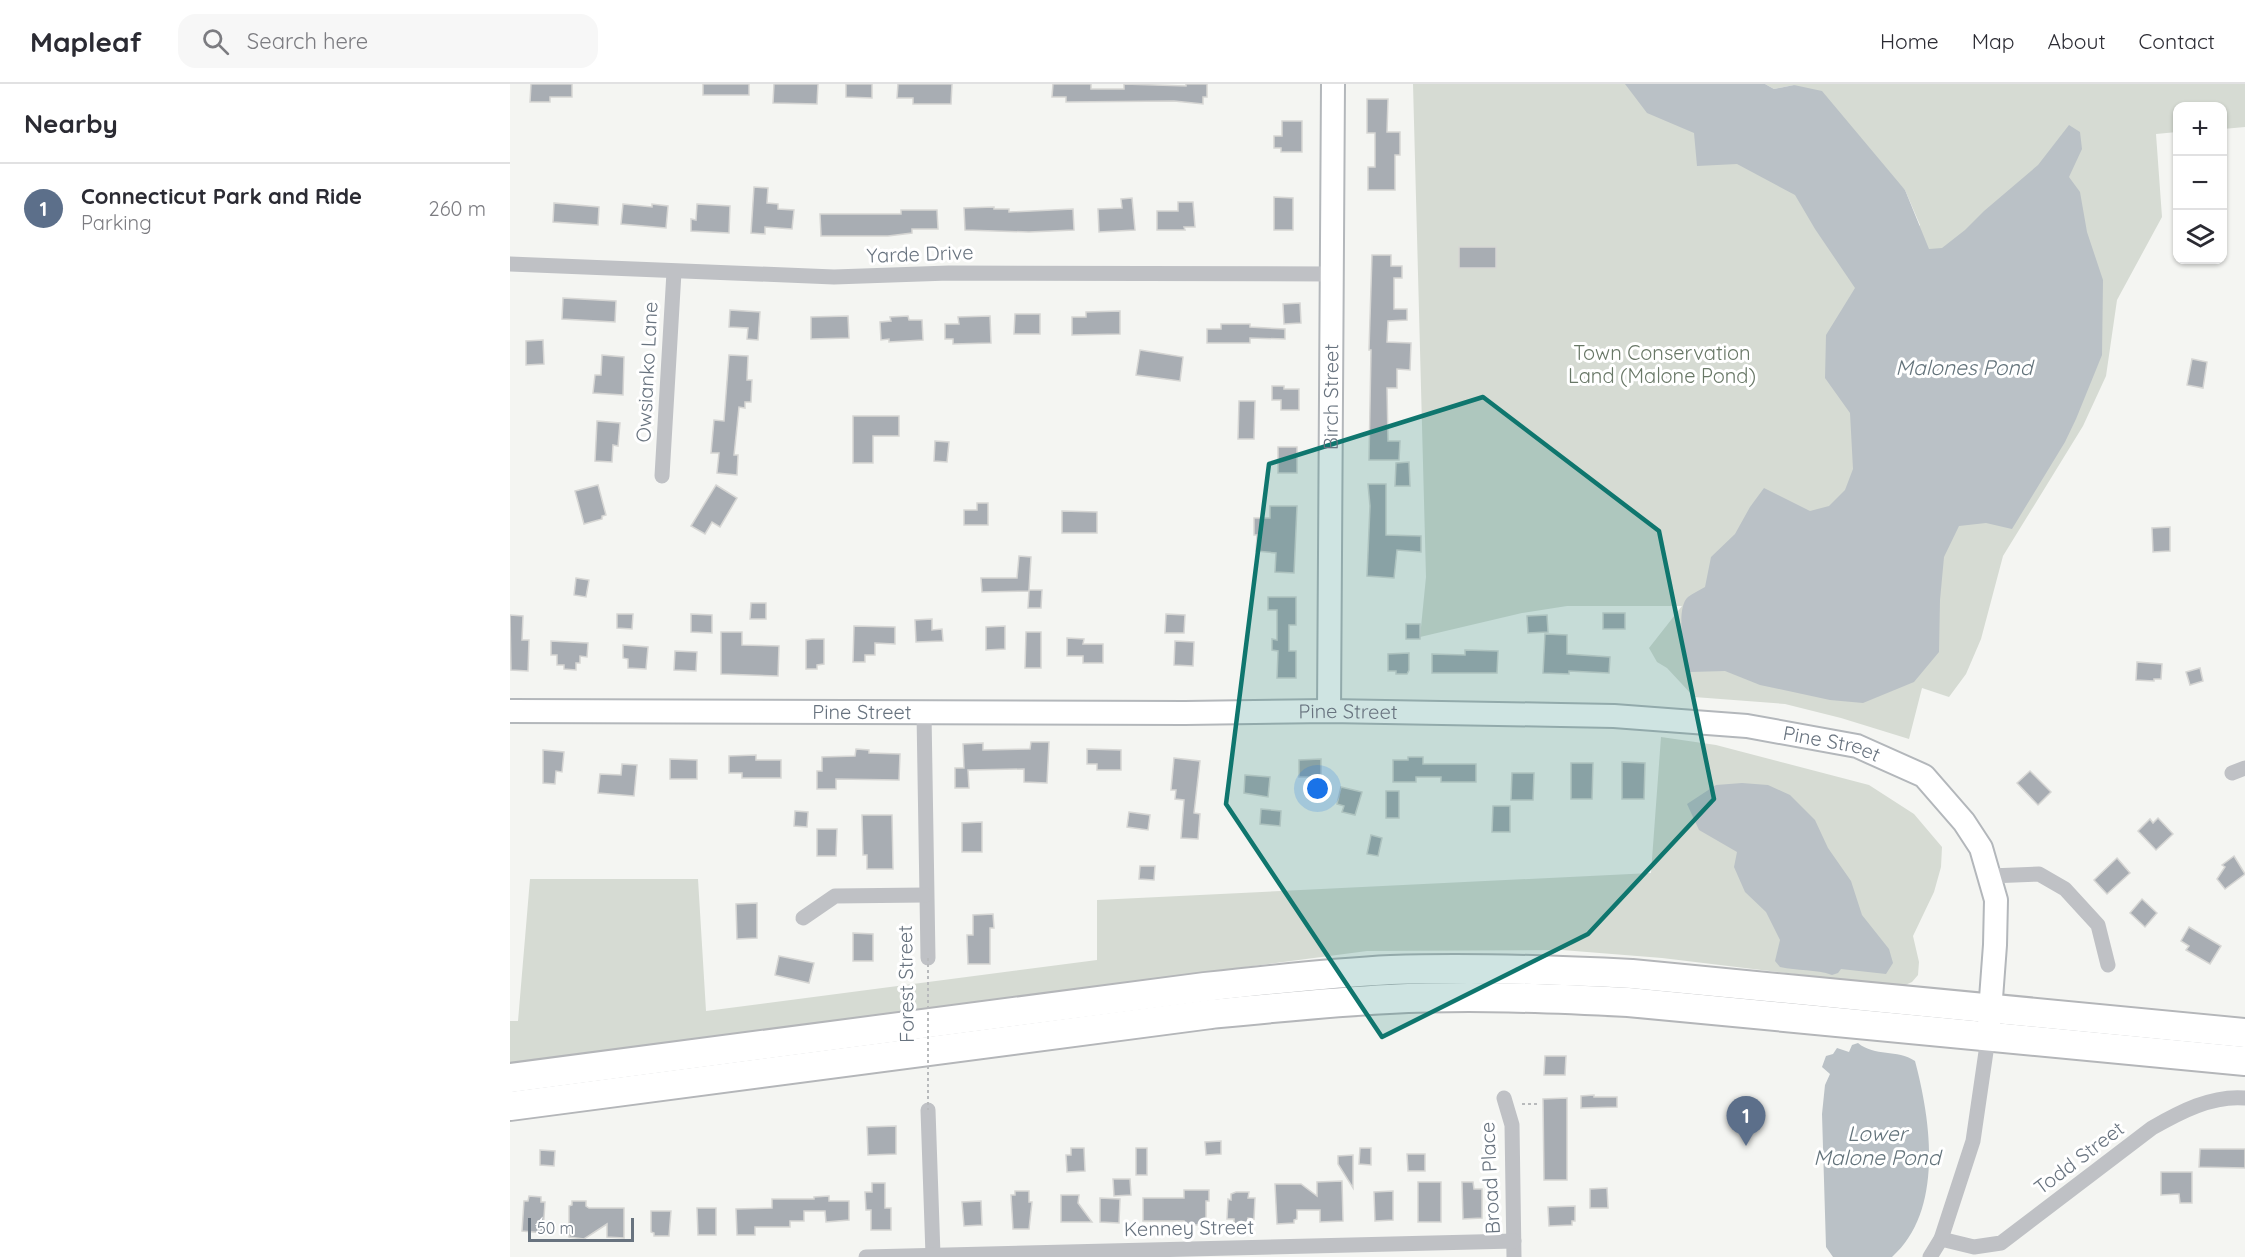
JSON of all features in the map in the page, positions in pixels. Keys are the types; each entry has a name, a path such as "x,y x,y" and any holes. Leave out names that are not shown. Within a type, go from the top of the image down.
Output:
{"highway":[{"path":"510,1078 1205,987 1310,975 1391,970 1528,970 1632,974 2245,1034"},
{"path":"510,1106 1211,1014 1315,1003 1392,999 1482,997 1628,1002 2245,1061"}],"main road":[{"name":"Birch Street","path":"1329,711 1333,84"},
{"name":"Pine Street","path":"510,711 924,713 1329,711 1614,716 1747,726 1857,746 1924,776 1964,822 1981,848 1996,900 1988,1038"}],"street":[{"name":"Yarde Drive","path":"510,264 834,278 949,273 1331,273"},
{"name":"Owsianko Lane","path":"662,476 674,272"},
{"name":"Forest Street","path":"924,713 925,895 928,957"},
{"path":"1990,876 2039,874 2065,889 2097,925 2108,965"},
{"path":"803,918 835,896 925,895"},
{"path":"1930,1257 1941,1239 1973,1141 1988,1038"},
{"name":"Broad Place","path":"1504,1098 1512,1125 1514,1257"},
{"name":"Todd Street","path":"1941,1239 1974,1247 2001,1243 2152,1128 2194,1106 2216,1100 2245,1098"},
{"path":"928,1110 933,1255"},
{"name":"Kenney Street","path":"866,1257 1514,1241"}],"path":[{"name":"Forest Street","path":"928,957 928,1110"}],"highlighted area":[{"path":"1483,397 1659,531 1714,799 1588,934 1382,1037 1226,804 1269,464"}],"green space":[{"name":"Town Conservation Land (Malone Pond)","path":"1413,84 1758,84 1906,246 1920,225 1905,190 1794,85 1774,89 1765,84 2245,84 2245,127 2227,129 2227,102 2173,102 2173,132 2156,134 2162,217 2117,300 2106,376 2083,426 2003,556 1981,639 1966,674 1949,697 1922,688 1909,739 1785,704 1694,697 1667,668 1657,662 1649,648 1682,606 1567,606 1522,613 1420,637 1426,577"},
{"path":"1661,737 1716,745 1869,785 1914,814 1942,847 1941,867 1934,892 1913,936 1919,962 1918,975 1912,982 1901,987 1662,958 1562,950 1367,951 510,1064 510,1021 518,1021 530,879 698,879 706,1011 1097,960 1097,900 1651,873"}],"water":[{"name":"Malones Pond","path":"1625,84 1765,84 1774,89 1794,85 1822,91 1905,190 1929,249 1942,248 1965,230 2038,165 2069,125 2080,132 2082,149 2069,177 2080,192 2087,232 2103,280 2102,355 2065,442 2012,529 1986,523 1959,526 1944,557 1939,652 1914,682 1863,703 1830,700 1760,685 1725,671 1690,672 1685,656 1681,622 1684,603 1688,597 1705,587 1711,557 1735,534 1764,488 1810,511 1829,506 1845,490 1853,469 1850,413 1825,378 1826,335 1855,288 1795,195 1737,164 1697,166 1694,133 1647,113"},
{"path":"1742,783 1768,785 1790,795 1815,820 1828,848 1851,881 1862,915 1889,949 1893,963 1886,974 1841,969 1832,975 1780,967 1775,961 1780,940 1766,912 1745,892 1734,867 1737,852 1699,830 1687,804 1716,785"},
{"name":"Lower Malone Pond","path":"1858,1043 1872,1050 1901,1055 1915,1061 1925,1110 1929,1164 1926,1191 1920,1215 1909,1238 1892,1257 1833,1257 1826,1247 1822,1114 1825,1085 1830,1074 1822,1067 1826,1056 1833,1054 1837,1048 1849,1052 1852,1045"}],"building":[{"path":"531,84 572,84 572,97 550,97 550,102 530,102"},
{"path":"703,84 749,84 749,95 703,95"},
{"path":"774,84 818,84 817,104 773,103"},
{"path":"846,84 872,84 872,98 846,97"},
{"path":"898,84 952,84 951,104 913,104 913,98 897,98"},
{"path":"1053,84 1091,84 1091,89 1124,89 1124,84 1186,86 1186,84 1207,84 1207,97 1203,97 1203,104 1174,101 1066,102 1066,97 1052,97"},
{"path":"1367,99 1388,99 1387,132 1400,132 1400,155 1395,155 1395,190 1368,190 1368,167 1375,167 1375,133 1367,133"},
{"path":"1282,121 1302,121 1302,152 1281,152 1281,148 1274,148 1274,136 1282,136"},
{"path":"754,187 768,188 767,203 778,204 778,209 794,210 792,229 765,227 765,234 751,233"},
{"path":"1274,197 1293,198 1293,230 1274,230"},
{"path":"1132,198 1135,230 1099,232 1098,209 1122,208 1121,199"},
{"path":"1178,202 1193,202 1195,227 1184,227 1185,230 1157,230 1157,211 1178,211"},
{"path":"554,203 599,207 598,225 553,222"},
{"path":"623,204 668,206 666,228 621,224"},
{"path":"697,204 730,206 729,233 691,231 691,219 696,220"},
{"path":"994,207 994,209 1009,209 1009,212 1073,209 1074,230 1029,232 965,230 964,208"},
{"path":"901,210 937,210 938,229 912,229 912,233 888,236 821,236 820,214 901,214"},
{"path":"1459,247 1496,247 1496,268 1459,268"},
{"path":"1372,255 1391,255 1391,266 1402,266 1402,278 1394,278 1394,309 1407,309 1407,320 1388,321 1387,342 1411,343 1410,370 1397,369 1397,388 1387,388 1388,441 1400,441 1399,460 1369,460"},
{"path":"563,298 616,301 615,322 562,319"},
{"path":"1300,303 1301,323 1284,324 1283,304"},
{"path":"730,310 760,312 758,340 747,339 748,328 729,327"},
{"path":"1120,311 1120,334 1072,335 1072,317 1086,317 1086,312"},
{"path":"1015,314 1040,314 1040,334 1014,334"},
{"path":"848,316 849,338 811,339 811,317"},
{"path":"908,316 909,320 922,320 923,340 889,342 889,339 881,340 880,322 891,321 890,317"},
{"path":"990,316 991,343 953,344 953,339 945,339 945,324 959,324 958,317"},
{"path":"1221,324 1250,324 1250,327 1285,329 1285,339 1250,338 1250,343 1207,343 1207,329 1221,329"},
{"path":"543,340 544,364 526,365 526,341"},
{"path":"1140,350 1183,357 1180,381 1136,375"},
{"path":"602,355 624,357 623,395 593,393 595,375 601,375"},
{"path":"729,355 748,356 747,380 752,380 751,402 745,402 745,408 739,407 734,455 738,455 737,475 717,473 719,453 711,453 714,420 724,421"},
{"path":"2192,359 2207,362 2203,388 2187,385"},
{"path":"1272,386 1299,389 1299,410 1281,410 1281,400 1272,400"},
{"path":"1239,401 1255,401 1254,439 1238,439"},
{"path":"853,416 899,416 899,436 873,436 873,463 853,463"},
{"path":"597,421 620,423 618,446 613,445 612,462 595,461"},
{"path":"935,441 949,442 947,462 934,461"},
{"path":"1278,447 1297,447 1297,473 1278,473"},
{"path":"1409,462 1410,486 1395,486 1396,463"},
{"path":"1368,484 1386,484 1386,535 1421,536 1421,552 1397,550 1394,578 1367,576 1370,506"},
{"path":"598,485 606,515 602,516 602,519 584,524 575,491"},
{"path":"716,485 737,498 720,527 712,522 705,534 691,526"},
{"path":"977,503 988,503 988,525 964,525 964,510 977,510"},
{"path":"1270,506 1297,506 1294,573 1275,572 1276,553 1256,551 1257,535 1254,535 1254,518 1270,518"},
{"path":"1062,511 1097,512 1097,533 1062,533"},
{"path":"2170,527 2170,551 2153,552 2152,528"},
{"path":"1019,556 1031,557 1029,590 1042,590 1041,608 1028,608 1029,591 982,592 981,578 1017,578"},
{"path":"576,578 589,580 586,597 574,595"},
{"path":"1268,597 1296,597 1296,625 1289,625 1289,651 1296,651 1296,678 1277,678 1278,651 1272,650 1272,639 1277,640 1277,610 1268,610"},
{"path":"751,603 766,603 766,619 750,619"},
{"path":"1603,613 1625,613 1625,629 1603,629"},
{"path":"617,614 633,614 632,629 617,628"},
{"path":"691,614 712,615 712,633 691,632"},
{"path":"1166,614 1185,615 1184,633 1165,633"},
{"path":"510,615 523,616 522,640 529,640 528,671 511,670"},
{"path":"1547,615 1548,632 1528,633 1527,616"},
{"path":"932,619 932,630 942,629 943,641 916,642 915,620"},
{"path":"1406,624 1420,624 1420,639 1406,639"},
{"path":"854,626 895,627 895,644 875,643 875,655 865,655 865,662 853,662"},
{"path":"1005,626 1005,649 986,650 986,627"},
{"path":"721,632 742,632 742,645 779,646 778,676 721,674"},
{"path":"1026,632 1041,632 1041,668 1025,668"},
{"path":"1545,634 1567,635 1567,654 1610,657 1609,673 1569,671 1569,674 1543,673"},
{"path":"1067,638 1084,639 1083,644 1103,644 1103,663 1083,663 1083,656 1067,656"},
{"path":"824,639 824,664 817,665 817,669 806,669 806,640"},
{"path":"551,641 588,643 587,657 580,656 580,663 576,663 576,670 564,669 564,665 557,665 557,655 551,655"},
{"path":"1175,641 1194,642 1193,666 1174,665"},
{"path":"623,645 648,647 646,669 628,668 628,659 623,658"},
{"path":"1465,650 1498,651 1497,673 1432,673 1432,654 1465,655"},
{"path":"675,651 697,652 696,671 674,670"},
{"path":"1409,653 1407,674 1388,671 1388,654"},
{"path":"2137,662 2162,664 2161,679 2136,680"},
{"path":"2200,668 2203,681 2190,685 2186,672"},
{"path":"1031,742 1049,742 1047,783 1024,782 1024,769 968,770 969,788 955,788 955,768 964,768 963,744 983,743 983,750 1030,749"},
{"path":"856,749 869,750 869,753 900,754 899,780 836,779 836,789 817,789 817,771 822,771 822,757 855,756"},
{"path":"1087,749 1121,750 1121,770 1097,770 1097,764 1087,764"},
{"path":"543,750 564,752 562,772 556,771 555,784 543,783"},
{"path":"756,755 756,760 781,760 781,778 742,778 742,773 729,773 729,756"},
{"path":"1408,757 1423,757 1423,764 1476,764 1476,782 1441,782 1441,777 1416,777 1416,782 1393,782 1393,760 1408,760"},
{"path":"1174,758 1200,761 1194,813 1200,814 1198,839 1181,838 1184,800 1175,799 1176,790 1171,790"},
{"path":"670,759 697,760 697,779 670,779"},
{"path":"1321,759 1321,777 1299,777 1299,760"},
{"path":"1622,762 1645,763 1644,799 1622,799"},
{"path":"1571,763 1593,763 1592,799 1571,799"},
{"path":"622,764 637,765 634,796 598,793 600,774 621,775"},
{"path":"2030,771 2051,792 2038,805 2017,783"},
{"path":"1512,773 1534,773 1533,800 1511,800"},
{"path":"1245,775 1270,777 1268,797 1244,793"},
{"path":"1341,787 1362,792 1355,815 1342,812 1344,806 1337,804"},
{"path":"1386,791 1399,791 1399,818 1386,818"},
{"path":"1493,806 1510,806 1510,832 1492,832"},
{"path":"1261,809 1281,811 1280,826 1260,824"},
{"path":"795,811 808,812 807,827 794,826"},
{"path":"1129,812 1150,815 1148,830 1127,827"},
{"path":"862,815 892,815 893,869 867,869 867,855 863,855"},
{"path":"2158,818 2173,834 2156,850 2138,831 2150,819 2153,823"},
{"path":"982,822 982,852 962,852 962,823"},
{"path":"817,829 837,829 836,856 817,856"},
{"path":"1371,835 1382,838 1378,856 1367,854"},
{"path":"2234,856 2245,874 2225,889 2217,879 2225,867 2222,865"},
{"path":"2117,858 2130,873 2107,894 2094,880"},
{"path":"1140,866 1155,866 1154,880 1139,879"},
{"path":"2142,899 2157,913 2145,927 2130,913"},
{"path":"757,903 757,938 737,939 736,904"},
{"path":"993,914 994,928 990,928 990,964 968,964 967,935 973,935 973,915"},
{"path":"2189,927 2221,946 2210,964 2186,950 2189,946 2181,941"},
{"path":"853,933 873,934 873,961 853,961"},
{"path":"779,956 814,963 809,983 775,975"},
{"path":"1545,1056 1566,1056 1565,1075 1544,1075"},
{"path":"1594,1095 1594,1097 1617,1097 1617,1107 1581,1108 1581,1096"},
{"path":"1567,1098 1567,1180 1544,1180 1543,1099"},
{"path":"896,1126 896,1154 868,1155 867,1127"},
{"path":"1221,1141 1221,1154 1206,1155 1205,1142"},
{"path":"1071,1148 1084,1148 1085,1171 1067,1172 1066,1155 1071,1155"},
{"path":"1136,1148 1147,1148 1147,1175 1136,1175"},
{"path":"1360,1148 1371,1148 1371,1165 1359,1164"},
{"path":"2200,1149 2245,1149 2245,1168 2199,1167"},
{"path":"540,1150 555,1151 554,1166 540,1165"},
{"path":"1407,1154 1425,1154 1425,1171 1408,1171"},
{"path":"1353,1155 1353,1188 1338,1164 1338,1156"},
{"path":"2161,1172 2192,1172 2192,1203 2180,1203 2179,1194 2161,1195"},
{"path":"1113,1179 1130,1179 1131,1195 1114,1196"},
{"path":"1342,1181 1343,1221 1320,1222 1320,1210 1297,1210 1297,1219 1294,1223 1277,1224 1275,1184 1301,1184 1317,1196 1317,1182"},
{"path":"1418,1182 1441,1182 1441,1222 1418,1222"},
{"path":"1462,1182 1473,1182 1474,1189 1482,1189 1482,1218 1463,1219"},
{"path":"872,1183 885,1183 885,1208 891,1208 891,1230 871,1230 871,1210 866,1210 865,1192 872,1192"},
{"path":"1607,1188 1608,1208 1590,1208 1590,1189"},
{"path":"1184,1190 1209,1190 1209,1201 1206,1201 1206,1225 1184,1225 1184,1221 1143,1221 1143,1198 1184,1198"},
{"path":"1015,1191 1029,1191 1029,1202 1032,1202 1029,1229 1013,1229 1011,1195 1015,1195"},
{"path":"1393,1191 1393,1220 1375,1221 1374,1192"},
{"path":"1249,1192 1248,1198 1255,1198 1254,1219 1248,1218 1247,1227 1234,1226 1234,1219 1227,1219 1228,1199 1231,1200 1231,1194"},
{"path":"1061,1195 1079,1195 1078,1203 1092,1222 1061,1222"},
{"path":"529,1196 541,1197 541,1202 545,1202 543,1233 522,1231 524,1201 528,1201"},
{"path":"829,1196 829,1201 849,1201 849,1220 826,1222 825,1211 804,1211 804,1221 790,1221 790,1227 755,1227 755,1235 737,1235 736,1209 772,1208 772,1199 814,1199 814,1197"},
{"path":"1100,1198 1120,1199 1119,1223 1100,1222"},
{"path":"572,1201 586,1201 586,1206 589,1208 624,1208 624,1238 607,1237 607,1224 584,1239 569,1237 569,1206 572,1205"},
{"path":"981,1201 982,1225 964,1226 962,1202"},
{"path":"1575,1206 1575,1221 1572,1221 1572,1225 1549,1226 1548,1207"},
{"path":"697,1208 716,1208 716,1235 698,1235"},
{"path":"651,1211 671,1211 669,1236 654,1236 651,1232"}],"place":[{"name":"Connecticut Park and Ride","path":"1746,1146"}]}
